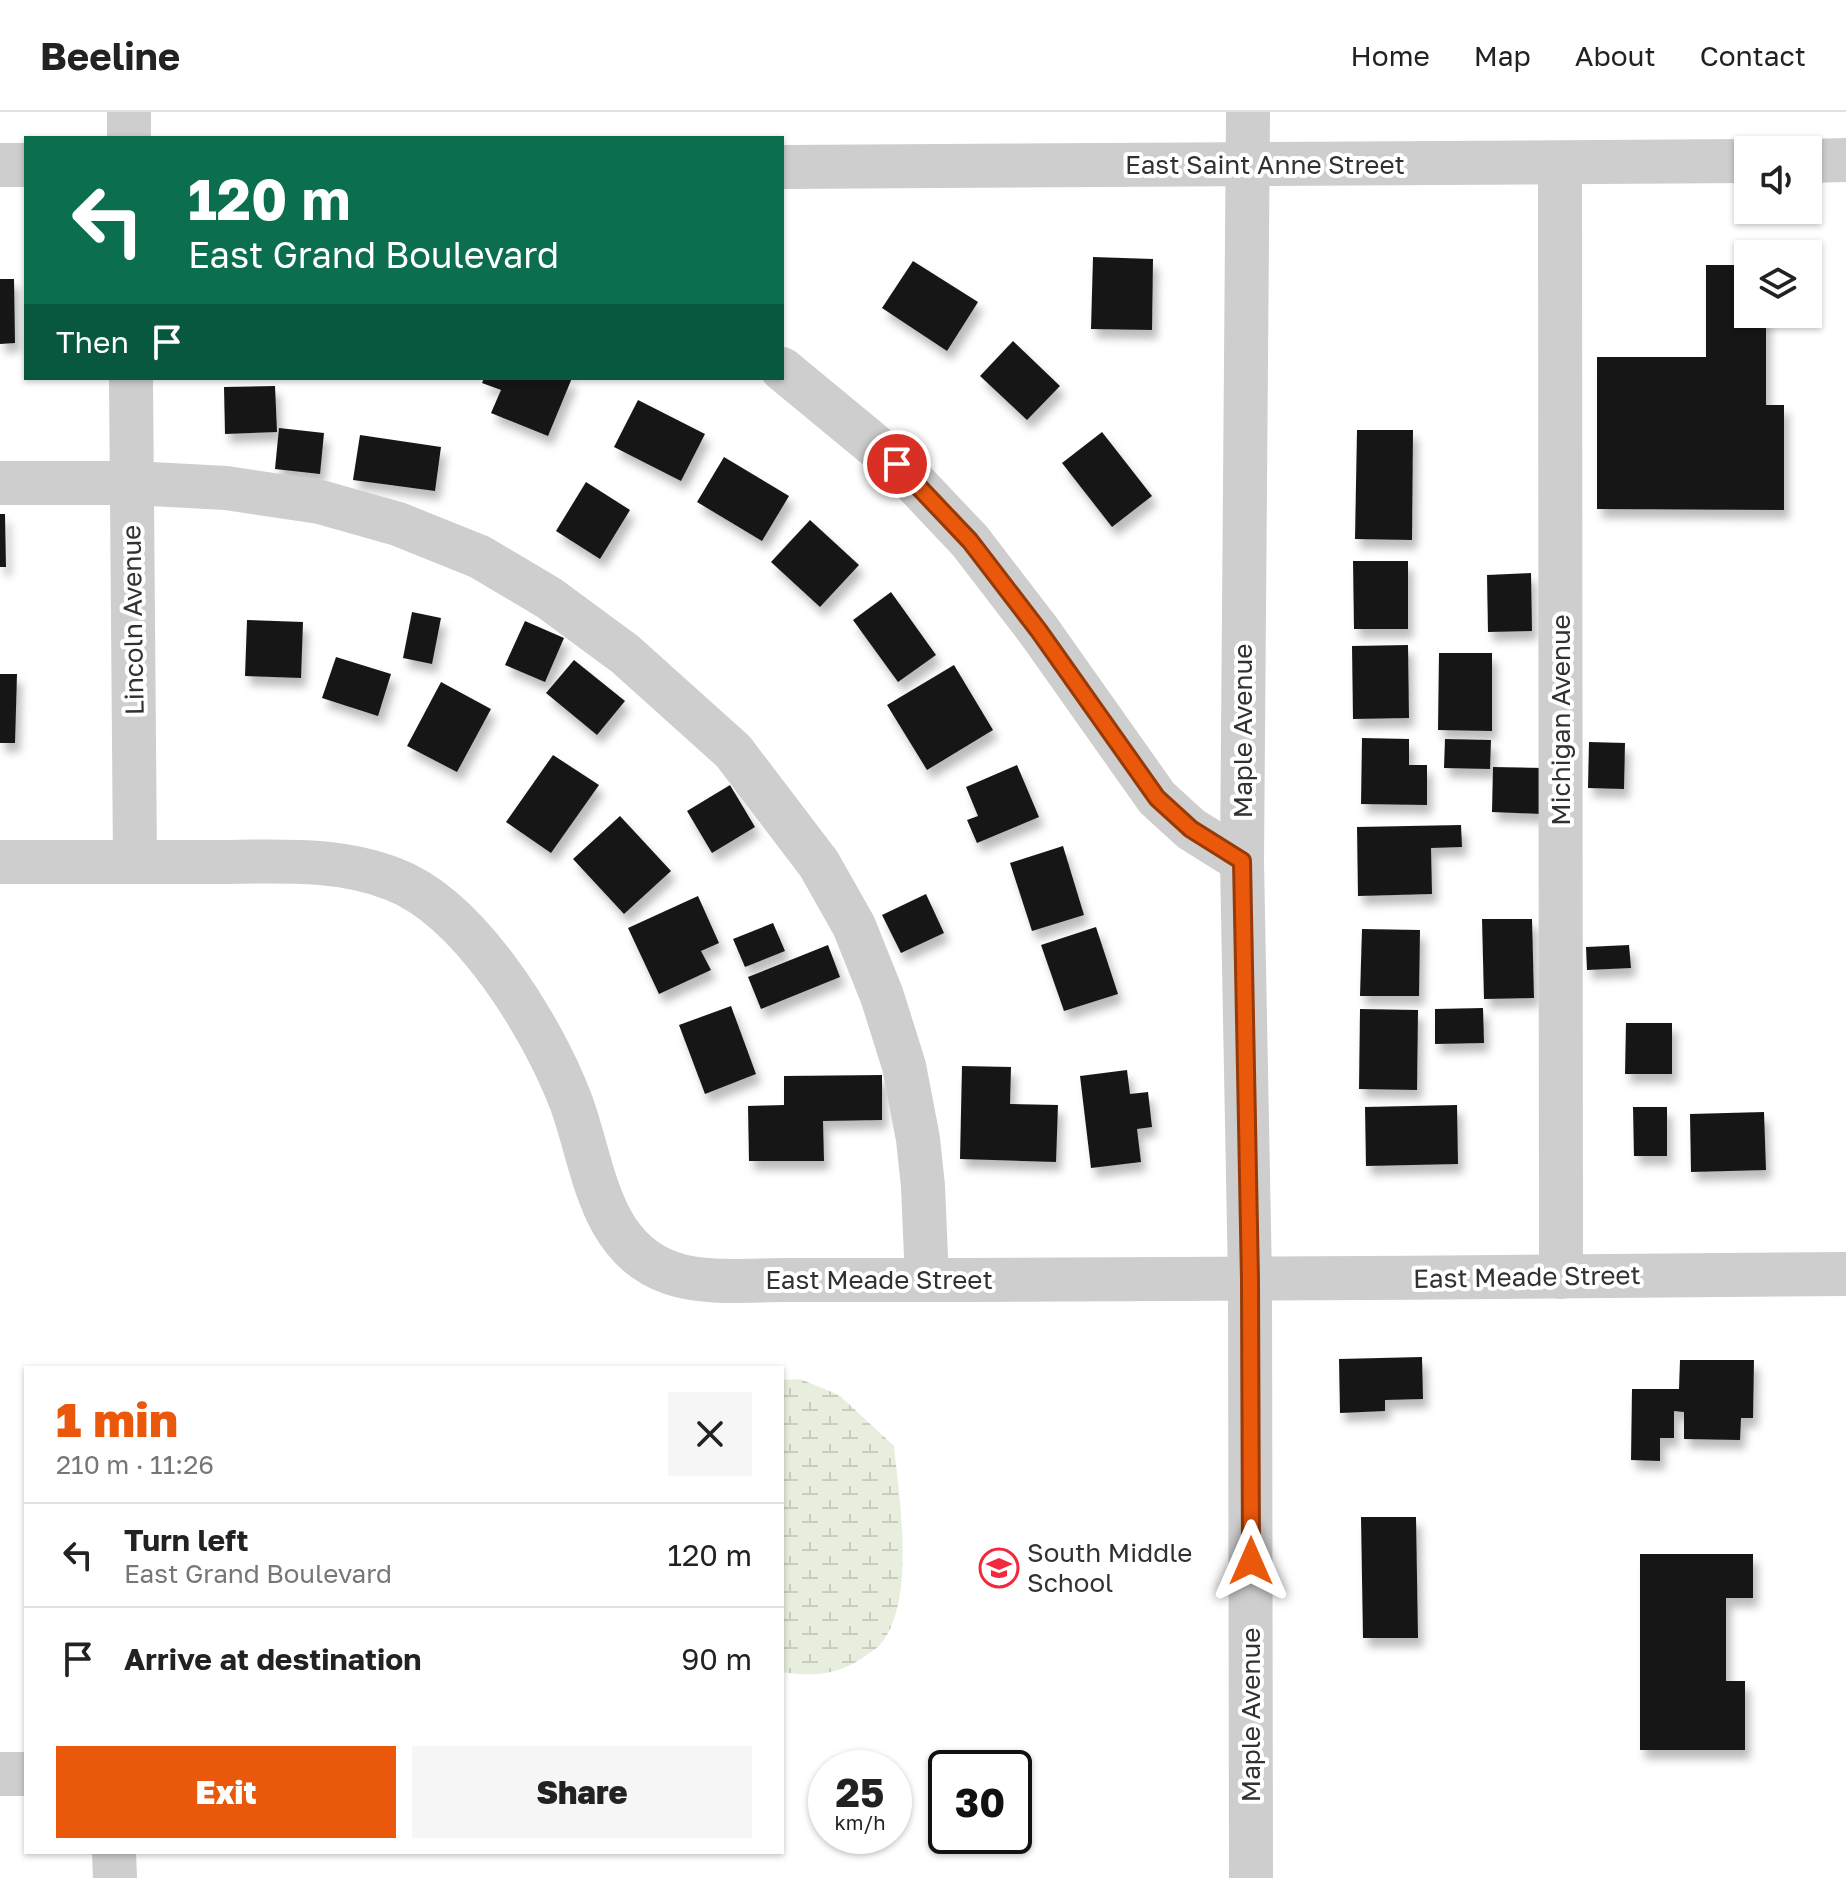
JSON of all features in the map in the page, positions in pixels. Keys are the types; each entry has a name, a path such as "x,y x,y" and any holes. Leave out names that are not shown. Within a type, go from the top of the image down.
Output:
{"street":[{"path":"129,112 129,136"},
{"name":"Maple Avenue","path":"1248,112 1242,861 1250,1280 1251,1878"},
{"path":"1822,161 1846,160"},
{"name":"East Saint Anne Street","path":"784,167 1734,161"},
{"name":"Michigan Avenue","path":"1560,163 1561,1277"},
{"path":"0,165 24,165"},
{"path":"784,371 897,464 970,541 1039,631 1157,798 1191,829 1242,861"},
{"name":"Lincoln Avenue","path":"131,380 135,862"},
{"path":"0,483 132,483 226,488 320,502 398,524 480,557 549,598 625,654 733,751 819,864 854,926 882,996 904,1066 918,1139 927,1280"},
{"name":"East Meade Street","path":"0,862 305,862 356,867 399,880 436,905 479,946 523,1007 550,1054 570,1100 600,1199 610,1221 645,1262 675,1275 721,1280 1250,1280 1846,1274"},
{"path":"0,1774 24,1774"},
{"path":"114,1854 115,1878"}],"green space":[{"path":"800,1379 839,1395 894,1446 903,1550 898,1604 891,1627 879,1646 854,1663 835,1671 815,1674 784,1672 784,1380"}],"building":[{"path":"1093,257 1153,259 1152,330 1091,329"},
{"path":"913,261 978,302 947,351 882,308"},
{"path":"1706,265 1734,265 1734,328 1766,328 1766,405 1784,405 1784,510 1597,509 1597,357 1706,357"},
{"path":"0,279 14,279 15,343 0,344"},
{"path":"1013,341 1060,386 1027,420 980,376"},
{"path":"483,380 571,380 548,436 491,413 501,390 482,383"},
{"path":"275,386 277,432 225,434 224,387"},
{"path":"638,400 705,434 681,481 614,447"},
{"path":"279,428 324,433 320,474 275,469"},
{"path":"1357,430 1413,430 1412,540 1355,539"},
{"path":"1102,432 1152,496 1112,527 1062,463"},
{"path":"360,435 441,447 435,491 353,480"},
{"path":"724,457 789,496 762,541 697,502"},
{"path":"586,482 630,510 600,559 556,531"},
{"path":"0,514 5,514 6,567 0,567"},
{"path":"810,520 859,565 820,607 771,562"},
{"path":"1353,561 1408,561 1408,629 1354,629"},
{"path":"1531,573 1532,631 1488,632 1487,575"},
{"path":"891,592 936,655 898,682 853,620"},
{"path":"412,612 441,618 432,664 403,658"},
{"path":"247,620 303,622 301,678 245,676"},
{"path":"525,621 564,638 545,682 505,665"},
{"path":"1408,645 1409,718 1353,719 1352,646"},
{"path":"1439,653 1492,653 1492,731 1438,730"},
{"path":"336,657 391,674 378,716 322,698"},
{"path":"574,660 625,701 597,735 546,693"},
{"path":"954,665 993,730 927,770 887,705"},
{"path":"0,674 17,674 15,743 0,743"},
{"path":"441,682 491,709 457,772 407,746"},
{"path":"1362,738 1409,739 1409,765 1427,765 1427,805 1361,804"},
{"path":"1445,739 1491,740 1490,769 1444,768"},
{"path":"1589,742 1625,743 1624,789 1588,788"},
{"path":"553,755 599,785 551,853 506,822"},
{"path":"1017,765 1039,817 977,843 967,820 978,816 966,787"},
{"path":"1493,767 1543,768 1542,814 1492,812"},
{"path":"730,785 755,827 712,853 687,811"},
{"path":"620,816 671,871 624,914 573,859"},
{"path":"1461,825 1462,847 1431,848 1432,894 1358,896 1357,827"},
{"path":"1063,846 1084,915 1032,931 1010,863"},
{"path":"926,894 944,933 901,953 882,915"},
{"path":"698,896 719,943 701,951 711,970 659,994 628,928"},
{"path":"1482,919 1532,919 1534,998 1484,999"},
{"path":"773,923 785,951 745,967 733,939"},
{"path":"1096,927 1118,994 1064,1011 1041,945"},
{"path":"1362,929 1420,930 1419,996 1360,996"},
{"path":"828,945 840,977 761,1009 748,977"},
{"path":"1629,945 1631,968 1587,970 1586,947"},
{"path":"731,1006 756,1074 705,1094 679,1025"},
{"path":"1483,1008 1484,1043 1435,1044 1435,1009"},
{"path":"1360,1009 1418,1010 1417,1090 1359,1089"},
{"path":"1626,1023 1672,1023 1672,1074 1625,1074"},
{"path":"962,1066 1011,1067 1010,1104 1058,1105 1056,1162 960,1159"},
{"path":"1127,1070 1130,1094 1148,1092 1152,1127 1137,1129 1141,1162 1091,1168 1080,1076"},
{"path":"882,1075 882,1120 823,1121 824,1161 749,1161 748,1106 784,1105 784,1076"},
{"path":"1457,1105 1458,1164 1366,1166 1365,1107"},
{"path":"1633,1107 1667,1107 1667,1156 1634,1156"},
{"path":"1764,1112 1766,1170 1691,1172 1690,1114"},
{"path":"1422,1357 1423,1399 1385,1400 1385,1411 1340,1413 1339,1359"},
{"path":"1680,1360 1754,1360 1753,1418 1741,1418 1740,1440 1684,1439 1684,1412 1674,1411 1674,1438 1660,1438 1660,1461 1631,1460 1632,1389 1679,1389"},
{"path":"1361,1517 1416,1517 1418,1638 1363,1638"},
{"path":"1640,1554 1753,1554 1753,1598 1726,1598 1726,1681 1745,1681 1745,1750 1640,1750"}],"place":[{"name":"South Middle School","path":"999,1568"}],"route":[{"path":"897,464 970,541 1039,631 1157,798 1191,829 1242,861 1250,1280 1251,1561"}]}
